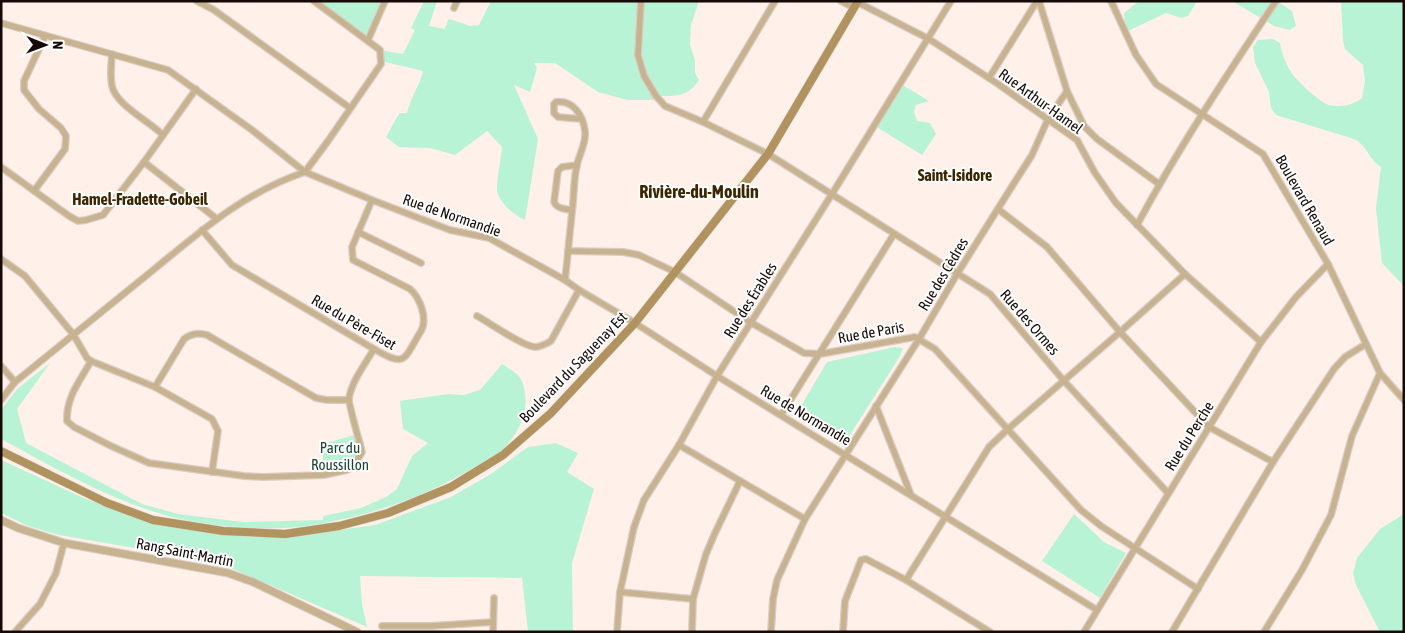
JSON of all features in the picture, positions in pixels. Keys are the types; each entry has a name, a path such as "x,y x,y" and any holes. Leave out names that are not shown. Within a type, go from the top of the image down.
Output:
{"main road":[{"name":"Boulevard du Saguenay Est","path":"1,451 107,503 153,520 222,531 285,534 339,526 388,513 451,487 503,455 551,413 635,323 768,154 856,4"}],"street":[{"path":"197,1 214,10 350,108"},
{"path":"1,400 15,382 216,219 258,191 305,172 381,64 380,50 314,1"},
{"path":"368,40 385,1"},
{"name":"Rue des Ormes","path":"641,1 638,55 644,76 656,96 665,106 703,122 768,154 990,294 1064,381 1168,493"},
{"path":"703,122 775,1"},
{"name":"Rue Arthur-Hamel","path":"841,1 856,4 929,39 989,78 1077,140 1095,173 1116,204 1185,274 1261,342"},
{"name":"Rue des Érables","path":"617,632 620,592 634,527 644,500 679,445 717,376 750,322 832,194 951,1"},
{"path":"989,78 1038,1"},
{"path":"1038,1 1067,91 1084,126 1097,140 1159,184"},
{"name":"Boulevard Renaud","path":"1111,1 1136,55 1156,84 1263,154 1328,264 1380,373 1404,400"},
{"path":"1137,225 1201,114 1276,1"},
{"name":"Rue de Normandie","path":"1,23 168,70 252,130 305,172 450,230 489,238 565,280 1097,610"},
{"path":"34,191 65,149 66,136 61,128 39,109 24,90 24,80 45,36"},
{"path":"112,54 112,88 121,102 163,134"},
{"path":"1,167 69,216 78,220 86,220 103,214 144,162 196,89"},
{"name":"Rue des Cèdres","path":"771,632 773,599 777,580 805,519 1032,155 1048,120 1067,91"},
{"path":"565,280 577,164 586,134 582,118 574,107 565,102 556,102 554,104 554,113 558,117 582,118"},
{"path":"144,162 216,219"},
{"path":"572,210 560,208 554,202 558,171 562,167 577,164"},
{"name":"Rue du Père-Fiset","path":"202,230 232,265 392,360 398,361 405,358 423,327 423,317 418,296 410,289 353,260 352,247 372,200"},
{"path":"998,209 1047,247 1120,332 1210,427 1273,462"},
{"path":"358,232 421,263"},
{"path":"781,415 894,234"},
{"name":"Rue de Paris","path":"568,251 623,252 639,255 675,272 750,322 804,353 820,354 915,337 919,339 936,349 1081,510 1100,526 1198,589"},
{"path":"1,259 25,276 73,334 91,362 155,387 212,419 218,431 212,472"},
{"name":"Rue du Perche","path":"1084,632 1261,342 1296,297 1328,264"},
{"path":"906,580 989,447 1185,274"},
{"path":"477,316 526,344 535,347 544,345 551,341 579,290"},
{"path":"155,387 184,338 191,334 200,334 207,335 316,398 348,400"},
{"path":"1172,632 1273,462 1334,369 1345,357 1366,344"},
{"path":"91,362 69,399 66,408 67,421 74,427 110,446 150,463 263,478 324,474 347,470 353,467 362,452 348,400 374,349"},
{"path":"1,366 15,382"},
{"path":"1264,632 1302,570 1331,516 1352,436 1380,373"},
{"path":"876,406 912,495"},
{"path":"679,445 805,519"},
{"path":"692,632 693,599 706,554 740,481"},
{"name":"Rang Saint-Martin","path":"1,520 18,528 64,543 228,573 253,582 357,632"},
{"path":"15,632 40,604 56,573 64,543"},
{"path":"843,632 845,601 861,560 866,559 906,580 990,632"},
{"path":"620,592 693,599"},
{"path":"493,632 494,598"},
{"path":"382,626 431,629 493,622"}],"green space":[{"path":"314,1 385,1 368,40"},
{"path":"424,1 437,1 429,26 445,29 450,19 470,26 479,25 491,1 699,1 691,25 690,45 695,60 695,73 699,80 690,90 680,95 656,96 653,100 628,100 598,92 555,63 534,63 537,68 530,92 514,85 538,139 525,220 508,208 498,195 497,185 502,147 487,131 455,155 430,148 399,147 386,137 400,113 407,113 423,71 381,61 380,50 403,54 415,30 411,28"},
{"path":"1139,1 1197,1 1188,16 1181,18 1166,13 1126,32 1124,13"},
{"path":"1232,1 1277,1 1292,11 1296,26 1290,30 1274,26"},
{"path":"1341,1 1404,1 1404,286 1382,263 1376,208 1381,167 1362,145 1354,139 1276,115 1271,108 1269,92 1255,63 1253,47 1258,40 1273,39 1280,43 1285,62 1294,76 1308,91 1320,100 1329,105 1342,106 1362,98 1365,82 1363,65 1345,49"},
{"path":"901,84 929,101 916,105 914,112 917,121 930,123 936,134 922,155 875,126"},
{"path":"895,347 903,348 900,356 846,441 798,411 827,362"},
{"path":"50,363 17,409 26,443 142,504 178,514 243,522 323,520 323,516 361,508 386,497 397,489 412,456 428,443 403,429 400,401 448,394 464,395 480,390 502,364 521,379 525,394 525,405 523,419 502,450 440,486 397,504 330,522 290,528 239,527 206,524 144,508 87,484 1,439 1,410 17,389"},
{"name":"Parc du Roussillon","path":"358,434 362,452 353,467 324,475 322,444"},
{"path":"556,443 578,453 567,472 594,489 572,563 573,632 528,632 522,578 360,576 362,604 367,627 233,569 163,553 59,535 28,526 1,513 1,460 86,499 135,517 177,528 216,534 256,537 296,536 375,525 451,497 491,474 528,447"},
{"path":"1074,514 1104,542 1126,553 1100,598 1042,561"},
{"path":"1404,514 1404,632 1380,632 1356,585 1353,573 1357,558 1380,529"}],"district":[{"name":"Saint-Isidore","path":"955,175"},
{"name":"Rivière-du-Moulin","path":"699,191"},
{"name":"Hamel-Fradette-Gobeil","path":"140,199"}]}
